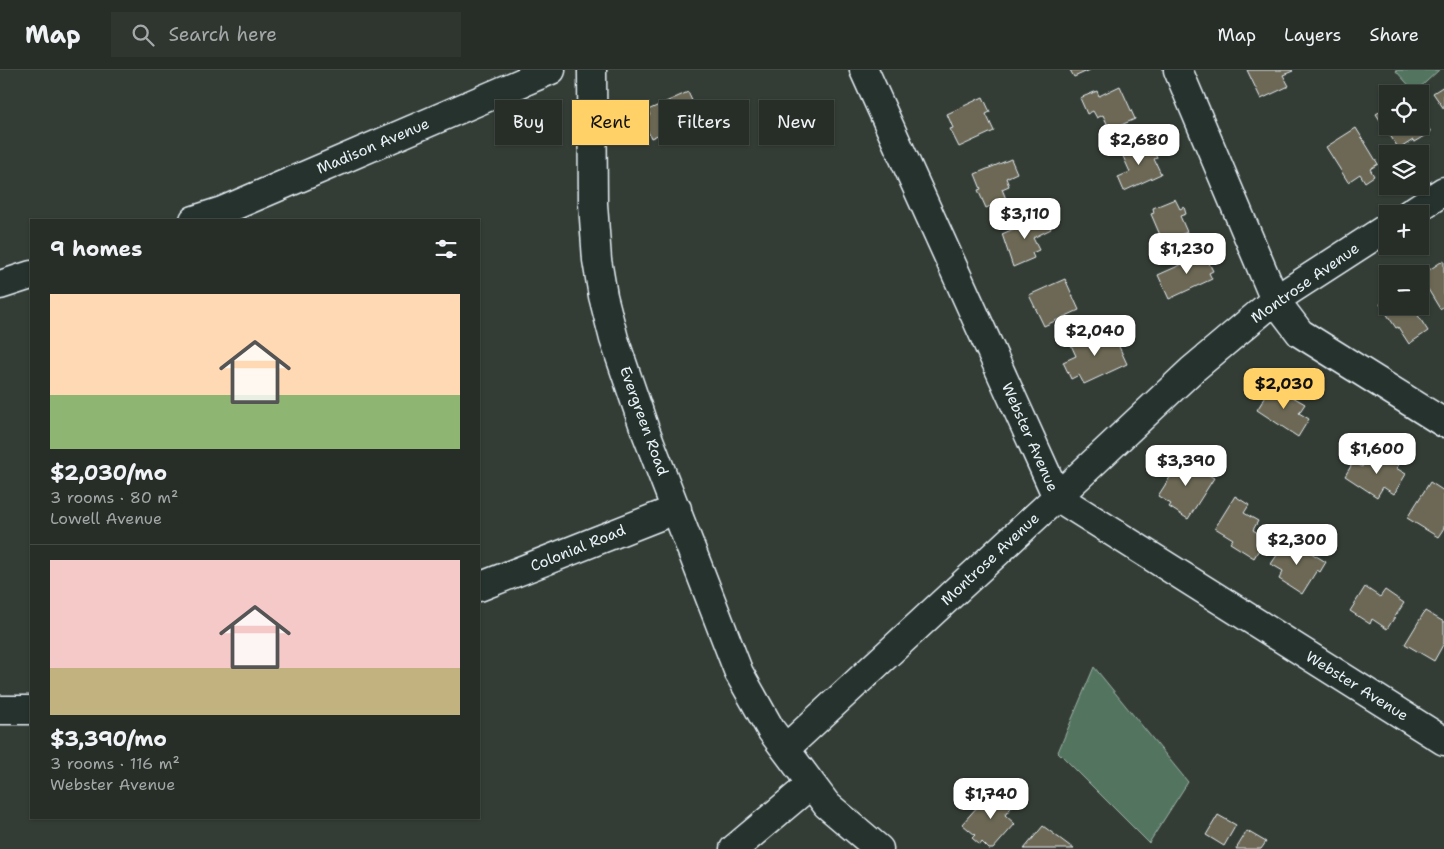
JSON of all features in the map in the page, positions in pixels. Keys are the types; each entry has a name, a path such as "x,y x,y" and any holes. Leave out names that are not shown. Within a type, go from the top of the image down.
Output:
{"street":[{"name":"Madison Avenue","path":"197,219 222,211 551,70"},
{"name":"Evergreen Road","path":"592,70 593,204 597,260 603,296 620,357 644,427 739,673 771,730 810,785 827,805 879,849"},
{"name":"Webster Avenue","path":"864,70 1057,497 1444,741"},
{"path":"1178,70 1275,300 1300,333 1444,423"},
{"path":"1423,205 1444,191"},
{"name":"Montrose Avenue","path":"785,749 1192,370 1275,300 1379,233"},
{"path":"0,285 30,274"},
{"name":"Colonial Road","path":"480,587 676,509"},
{"path":"0,710 30,710"},
{"path":"734,849 810,785"}],"green space":[{"path":"1395,70 1439,70 1423,85 1409,85"},
{"path":"1094,667 1188,782 1149,843 1058,752"}],"building":[{"path":"1070,70 1090,70 1074,77"},
{"path":"1247,70 1293,71 1283,75 1289,86 1261,99"},
{"path":"1120,86 1135,119 1110,130 1103,115 1097,118 1093,111 1087,114 1080,98 1097,91 1099,96"},
{"path":"1444,86 1444,109 1433,93"},
{"path":"688,92 692,100 670,100"},
{"path":"983,97 990,112 986,114 994,131 959,147 950,129 953,128 947,114"},
{"path":"659,105 659,134 651,138 649,134 649,110"},
{"path":"1356,128 1378,164 1370,169 1374,176 1365,182 1360,174 1348,182 1326,147"},
{"path":"1390,135 1426,135 1405,145 1396,145"},
{"path":"1149,141 1157,158 1154,159 1161,174 1124,191 1118,177 1130,172 1122,154"},
{"path":"1011,159 1017,173 1006,178 1009,186 1002,189 1006,199 986,208 978,190 981,189 975,174"},
{"path":"1175,199 1180,209 1184,207 1186,214 1180,216 1187,232 1163,242 1151,214 1154,213 1153,208"},
{"path":"1045,215 1051,229 1033,238 1039,250 1032,253 1034,258 1013,267 1002,234"},
{"path":"1202,249 1213,271 1209,273 1212,279 1169,299 1158,275 1187,262 1184,257"},
{"path":"1444,260 1444,306 1440,309 1429,291 1429,270"},
{"path":"1065,279 1079,310 1044,326 1029,295"},
{"path":"1387,315 1418,315 1428,331 1409,344 1398,327 1396,328"},
{"path":"1110,327 1127,364 1084,384 1079,375 1071,379 1063,362 1076,356 1071,345"},
{"path":"1272,386 1283,393 1286,388 1295,394 1293,397 1305,404 1299,413 1309,419 1298,437 1257,410"},
{"path":"1371,452 1380,458 1382,454 1399,465 1396,468 1406,474 1394,494 1383,487 1377,497 1345,476 1354,461 1362,467"},
{"path":"1183,457 1191,462 1195,461 1200,464 1200,470 1214,478 1188,519 1169,507 1171,504 1158,496"},
{"path":"1430,482 1444,491 1444,528 1438,537 1407,518"},
{"path":"1235,496 1249,505 1244,513 1258,521 1253,530 1266,538 1254,558 1230,543 1233,539 1215,528"},
{"path":"1288,539 1326,562 1320,572 1317,570 1302,594 1279,579 1283,571 1271,564"},
{"path":"1365,587 1380,597 1385,590 1404,603 1387,629 1372,619 1370,624 1350,611"},
{"path":"1425,611 1444,622 1444,643 1434,661 1405,644"},
{"path":"995,787 1014,804 1005,815 1015,824 993,849 989,849 982,842 980,845 972,838 975,835 962,824"},
{"path":"1218,815 1236,825 1224,846 1206,835"},
{"path":"1043,826 1074,849 1024,849"},
{"path":"1247,831 1266,842 1261,849 1236,849"}]}
